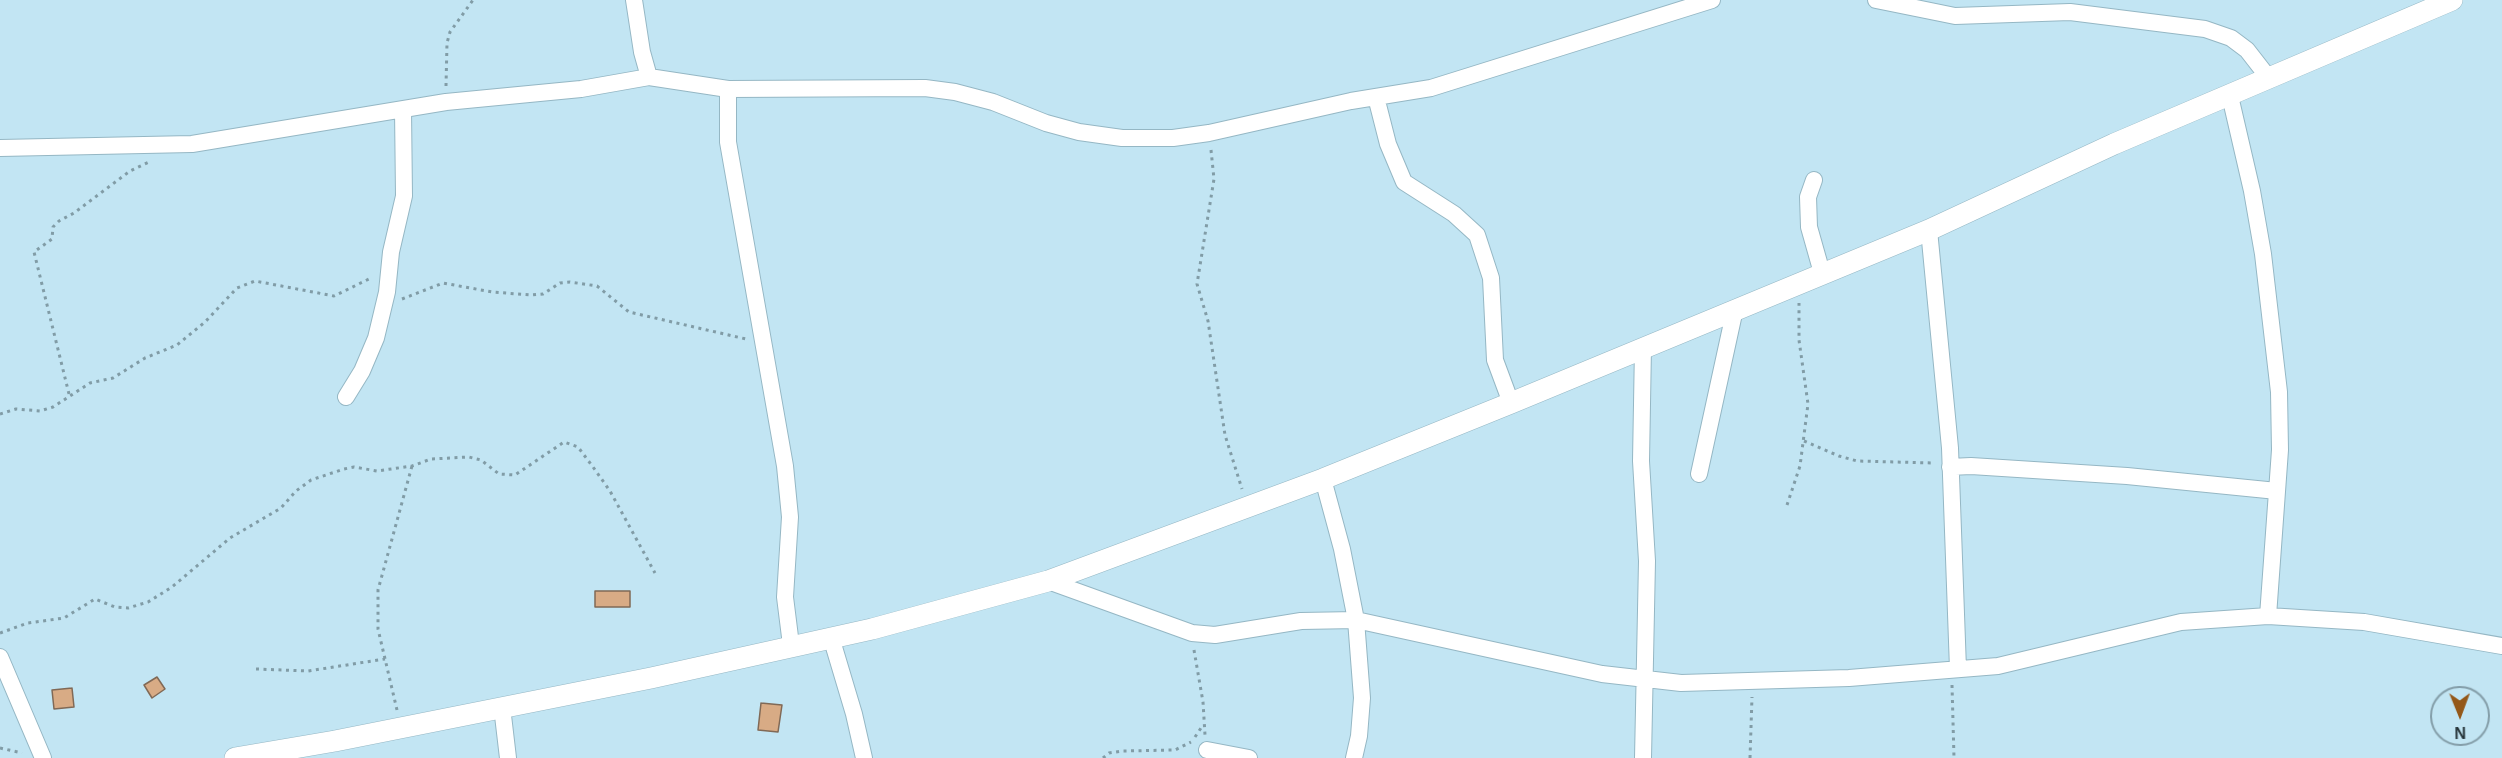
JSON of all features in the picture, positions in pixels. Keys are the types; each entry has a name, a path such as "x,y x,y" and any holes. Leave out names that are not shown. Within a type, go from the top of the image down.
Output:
{"street":[{"path":"634,0 642,52 649,76"},
{"path":"0,148 178,146 446,102 581,89 649,76 728,89 926,88 955,92 993,102 1046,123 1079,132 1122,138 1173,138 1209,133 1376,97 1431,88 1712,0"},
{"path":"1876,0 1955,16 2070,12 2205,29 2232,38 2247,50 2268,77"},
{"path":"235,758 335,741 872,629 1048,581 1323,479 1511,403 1929,230 2114,144 2452,0"},
{"path":"728,89 728,142 785,466 790,517 785,597 791,645"},
{"path":"2230,96 2252,191 2263,254 2279,392 2277,491 2268,616"},
{"path":"1376,97 1388,144 1404,182 1454,214 1477,235 1491,278 1495,360 1511,403"},
{"path":"346,397 362,371 376,338 385,301 388,273 404,196 403,110"},
{"path":"1814,180 1808,197 1809,227 1822,273"},
{"path":"1929,230 1950,465 1955,669"},
{"path":"1700,474 1735,309"},
{"path":"1643,347 1641,461 1647,561 1643,758"},
{"path":"1950,465 2115,476 2277,491"},
{"path":"1323,479 1342,549 1356,620 1362,698 1360,730 1354,758"},
{"path":"1048,581 1191,633 1215,635 1301,621 1356,620 1602,674 1681,683 1752,682 1998,666 2181,622 2268,616 2364,622 2501,642"},
{"path":"831,637 854,714 864,758"},
{"path":"0,657 37,757"},
{"path":"502,707 508,758"},
{"path":"1208,750 1249,758"}],"path":[{"path":"446,102 447,43 450,32 473,0"},
{"path":"1209,133 1214,179 1197,284 1208,321 1225,435 1234,472 1249,506"},
{"path":"69,394 34,252 52,239 53,227 59,221 74,213 130,171 162,157 178,146"},
{"path":"0,414 16,410 40,411 52,407 69,394 90,383 113,378 145,358 177,345 205,322 237,288 255,281 334,296 361,282 388,273"},
{"path":"385,301 405,298 443,283 492,292 531,295 543,294 560,283 570,282 597,286 629,312 762,342"},
{"path":"1787,505 1795,486 1804,441 1808,390 1799,340 1800,282"},
{"path":"1804,441 1839,456 1857,460 1950,465"},
{"path":"0,633 28,623 64,618 95,599 115,607 128,608 148,603 172,587 230,538 281,508 312,480 344,469 354,467 377,471 412,466 431,459 469,457 482,460 499,474 515,475 564,442 578,447 610,491 655,573"},
{"path":"401,726 378,629 378,590 412,466"},
{"path":"1191,633 1203,702 1208,750"},
{"path":"256,669 308,671 385,659"},
{"path":"1954,758 1955,669"},
{"path":"1750,758 1752,682"},
{"path":"1103,758 1109,753 1122,751 1175,750 1185,747 1204,723"},
{"path":"0,748 37,757"}],"building":[{"path":"595,591 630,591 630,607 595,607"},
{"path":"157,677 165,689 152,698 144,685"},
{"path":"72,688 74,707 54,709 52,690"},
{"path":"761,703 782,705 778,732 758,730"}]}
